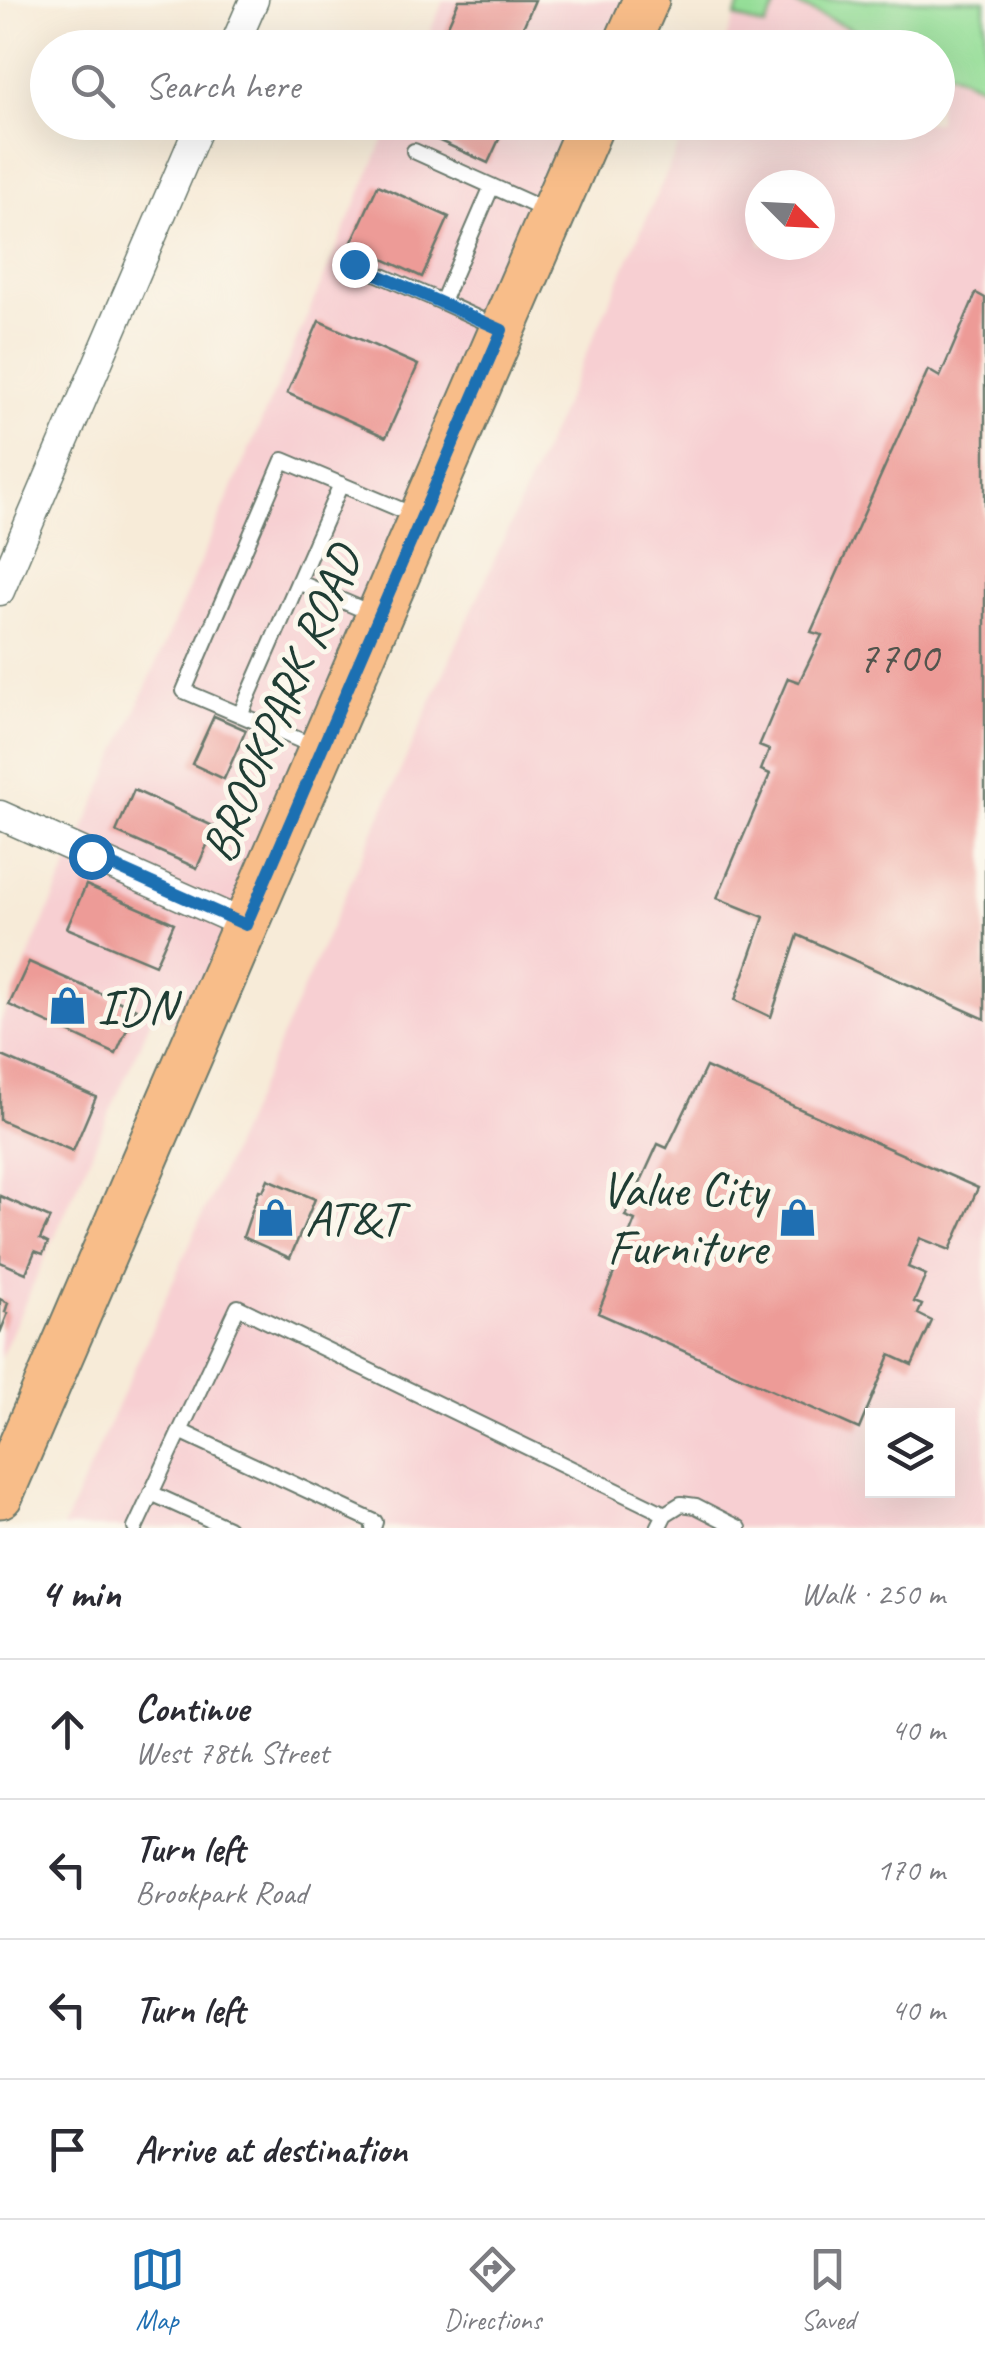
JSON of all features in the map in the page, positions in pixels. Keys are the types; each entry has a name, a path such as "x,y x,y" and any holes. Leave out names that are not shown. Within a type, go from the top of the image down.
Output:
{"main road":[{"path":"633,30 646,0"},
{"name":"BROOKPARK ROAD","path":"0,1496 584,140"}],"street":[{"path":"241,30 254,0"},
{"path":"0,592 193,140"},
{"path":"0,816 246,925"}],"lane":[{"path":"414,151 552,213"},
{"path":"442,302 492,186"},
{"path":"354,264 502,330"},
{"path":"321,750 184,691 284,460 421,518"},
{"path":"240,715 341,484"},
{"path":"298,582 379,616"},
{"path":"134,1528 238,1308 662,1521 681,1504 696,1506 739,1528"},
{"path":"180,1432 374,1525"},
{"path":"151,1493 228,1528"}],"shaded area":[{"path":"444,0 631,0 618,30 431,30"},
{"path":"779,0 786,0 854,30 730,30 735,17 765,27"},
{"path":"955,75 985,88 985,1528 63,1528 681,140 955,140"},
{"path":"384,140 571,140 185,1026 94,986 153,1015 0,1359 0,1023"}],"green space":[{"path":"742,0 779,0 765,27 735,17"},
{"path":"786,0 985,0 985,88 955,75 955,30 854,30"}],"building":[{"path":"459,0 535,0 522,30 446,30"},
{"path":"438,140 499,140 488,163"},
{"path":"378,185 449,217 422,277 351,244"},
{"path":"976,293 985,298 985,1019 798,935 771,1017 735,1000 764,917 717,898 770,774 761,770 769,750 759,746 788,678 799,682 822,635 811,632 928,370 940,377"},
{"path":"319,321 418,365 386,437 287,393"},
{"path":"214,716 246,730 224,779 192,764"},
{"path":"134,790 215,827 197,868 116,832"},
{"path":"86,885 174,923 155,965 67,928"},
{"path":"29,962 136,1009 116,1054 9,1005"},
{"path":"0,1055 96,1097 73,1151 0,1120"},
{"name":"Value City Furniture","path":"706,1067 978,1188 950,1250 920,1238 908,1267 926,1275 914,1302 922,1305 918,1314 932,1321 912,1365 890,1355 859,1429 598,1313 635,1220 625,1216 658,1144 667,1148"},
{"path":"268,1179 315,1199 290,1258 243,1237 259,1190 263,1191"},
{"path":"0,1196 50,1218 40,1239 48,1243 43,1254 35,1251 26,1273 0,1262"},
{"path":"0,1299 8,1303 8,1313 0,1333"}],"place":[{"name":"IDN","path":"67,1006"},
{"name":"AT&T","path":"275,1218"},
{"name":"Value City Furniture","path":"797,1218"}],"route":[{"path":"91,856 246,925 502,330 354,264"}]}
